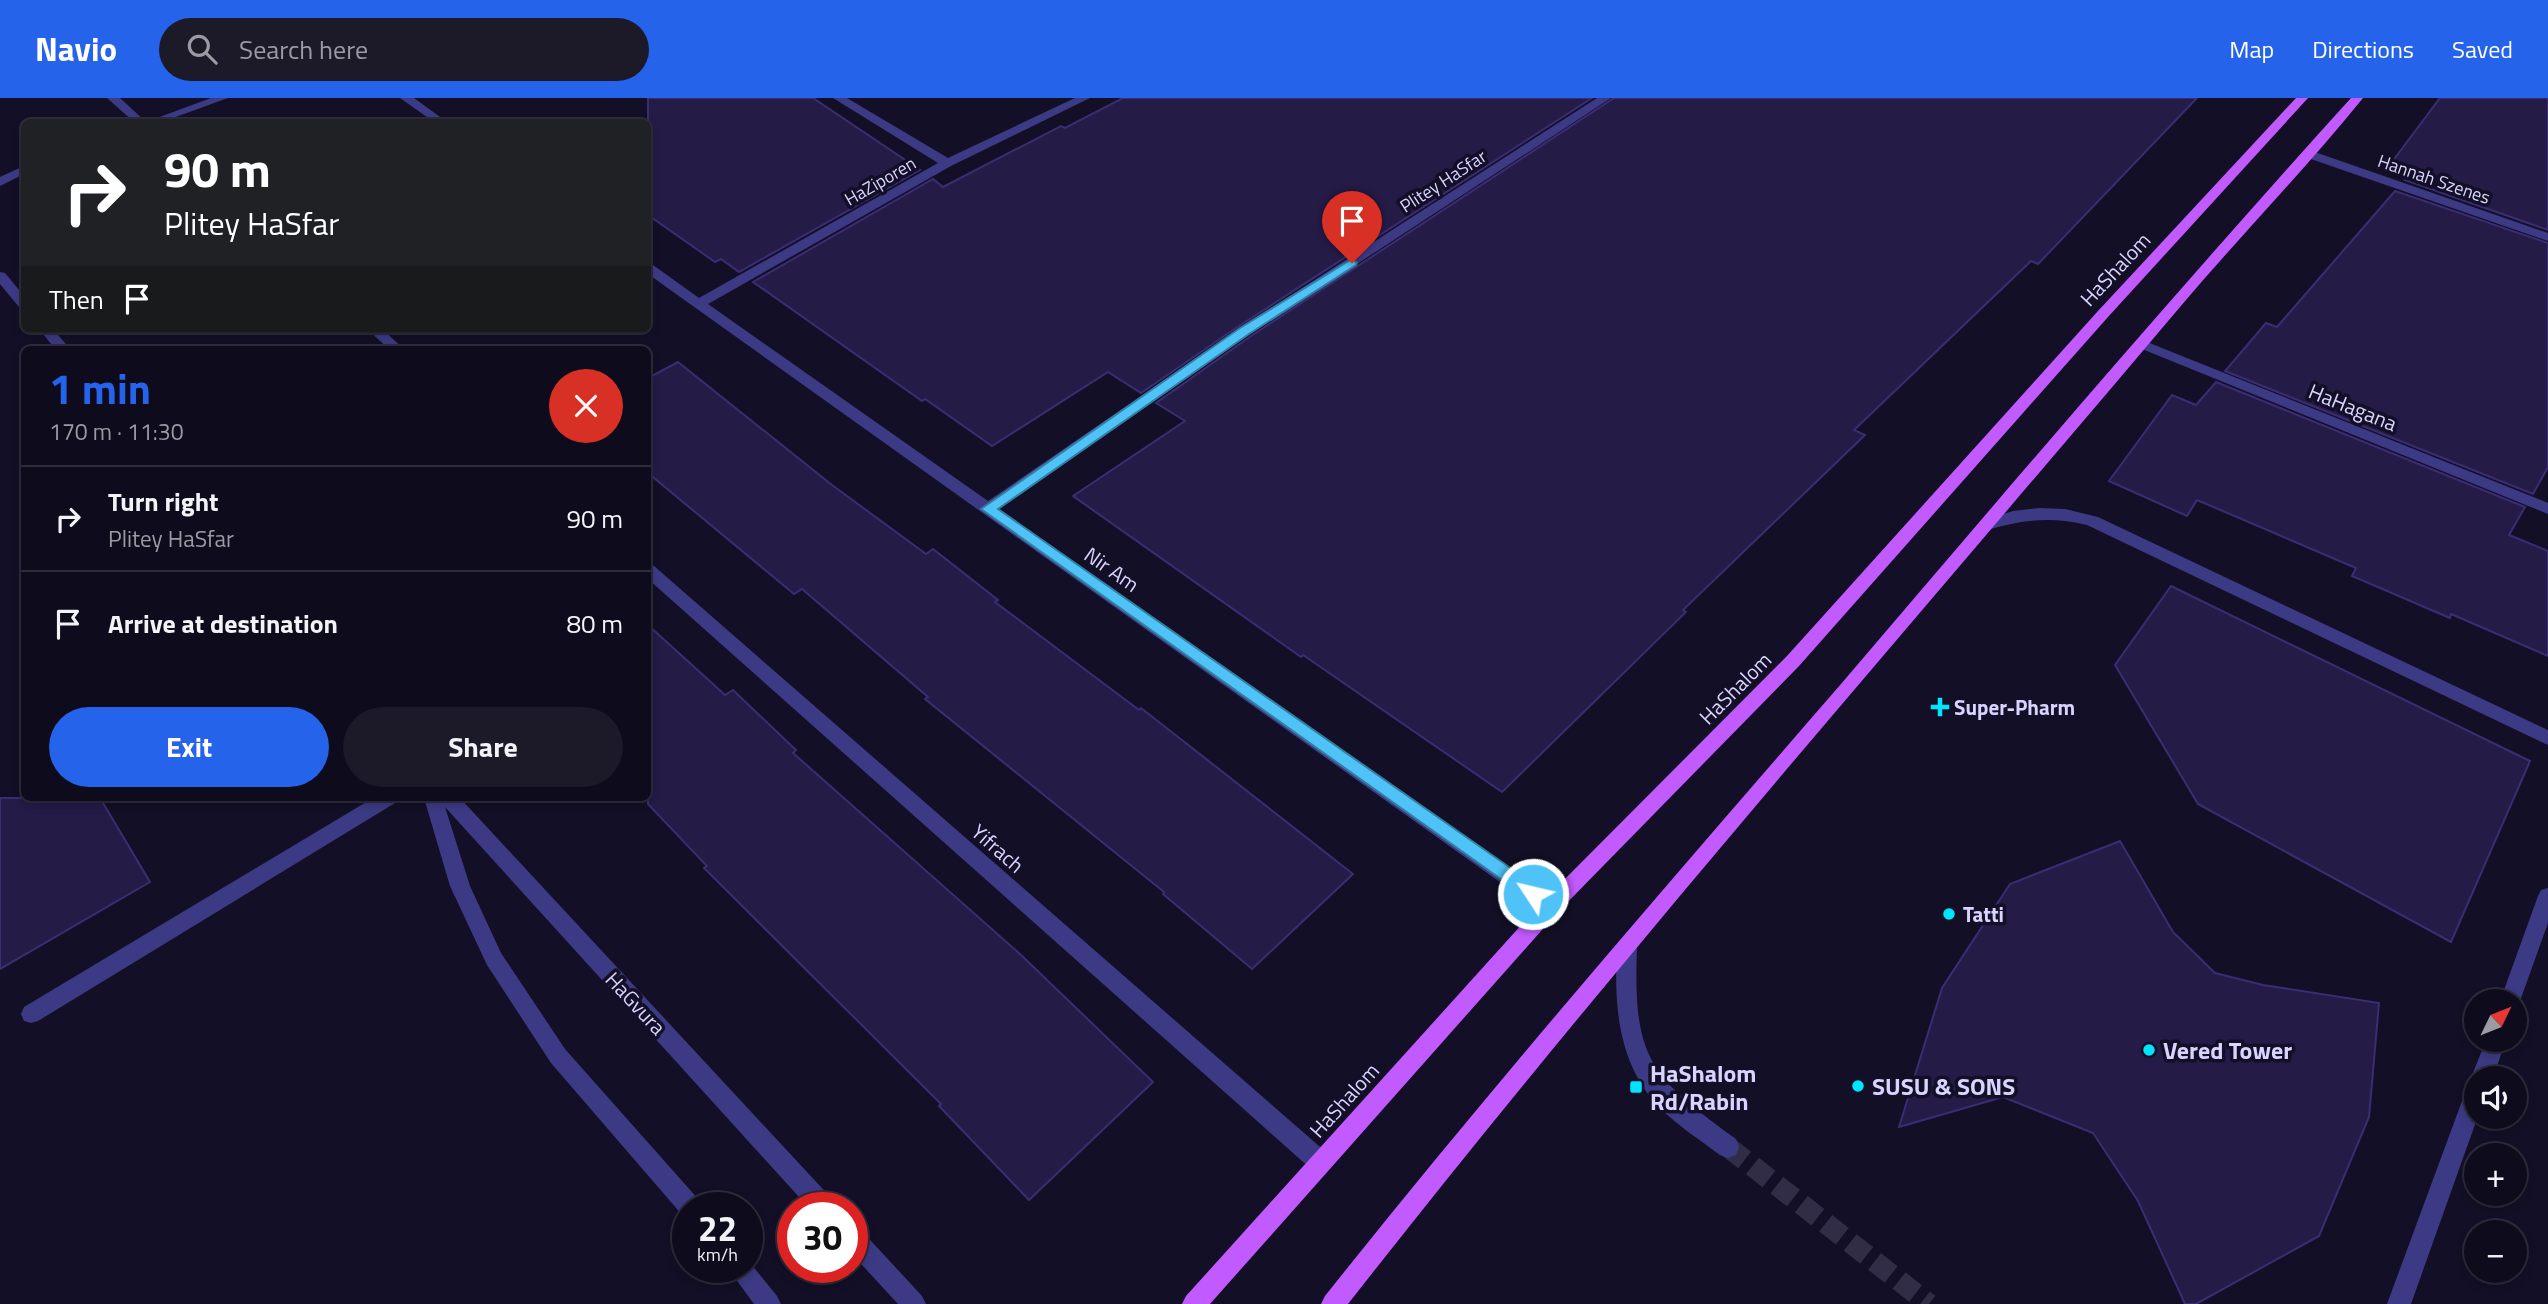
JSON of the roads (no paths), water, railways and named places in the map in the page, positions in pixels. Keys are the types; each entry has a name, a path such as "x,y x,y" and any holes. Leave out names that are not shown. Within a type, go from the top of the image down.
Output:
{"main road":[{"name":"HaShalom","path":"1194,1304 1550,907 1793,661 2103,314 2302,98"},
{"path":"1333,1304 1627,946 2232,237 2357,98"}],"street":[{"path":"113,98 137,119"},
{"path":"161,119 222,98"},
{"path":"406,98 437,119"},
{"path":"839,98 947,163"},
{"name":"HaZiporen","path":"698,304 947,163 1084,98"},
{"name":"Plitey HaSfar","path":"988,509 1245,331 1605,98"},
{"name":"Hannah Szenes","path":"2309,154 2548,237"},
{"path":"0,182 21,172"},
{"name":"Nir Am","path":"651,270 1550,907"},
{"path":"0,276 21,300"},
{"path":"379,333 393,346"},
{"name":"HaHagana","path":"2142,344 2548,509"},
{"path":"1987,525 2025,513 2068,514 2092,521 2548,738"},
{"name":"Yifrach","path":"651,573 1320,1161"},
{"path":"31,1014 383,801"},
{"path":"434,801 460,886 494,959 558,1056 677,1192"},
{"name":"HaGvura","path":"451,801 810,1192"},
{"path":"2514,989 2548,896"},
{"path":"1627,946 1626,1021 1639,1063 1668,1101 1727,1147"},
{"path":"2399,1304 2464,1126"},
{"path":"868,1254 914,1304"},
{"path":"752,1283 769,1304"}],"tunnel":[{"path":"1728,1147 1929,1304"}],"place":[{"name":"Super-Pharm","path":"1940,707"},
{"name":"Tatti","path":"1949,914"},
{"name":"Vered Tower","path":"2149,1050"},
{"name":"SUSU & SONS","path":"1858,1086"},
{"name":"HaShalom Rd/Rabin","path":"1636,1087"}]}
